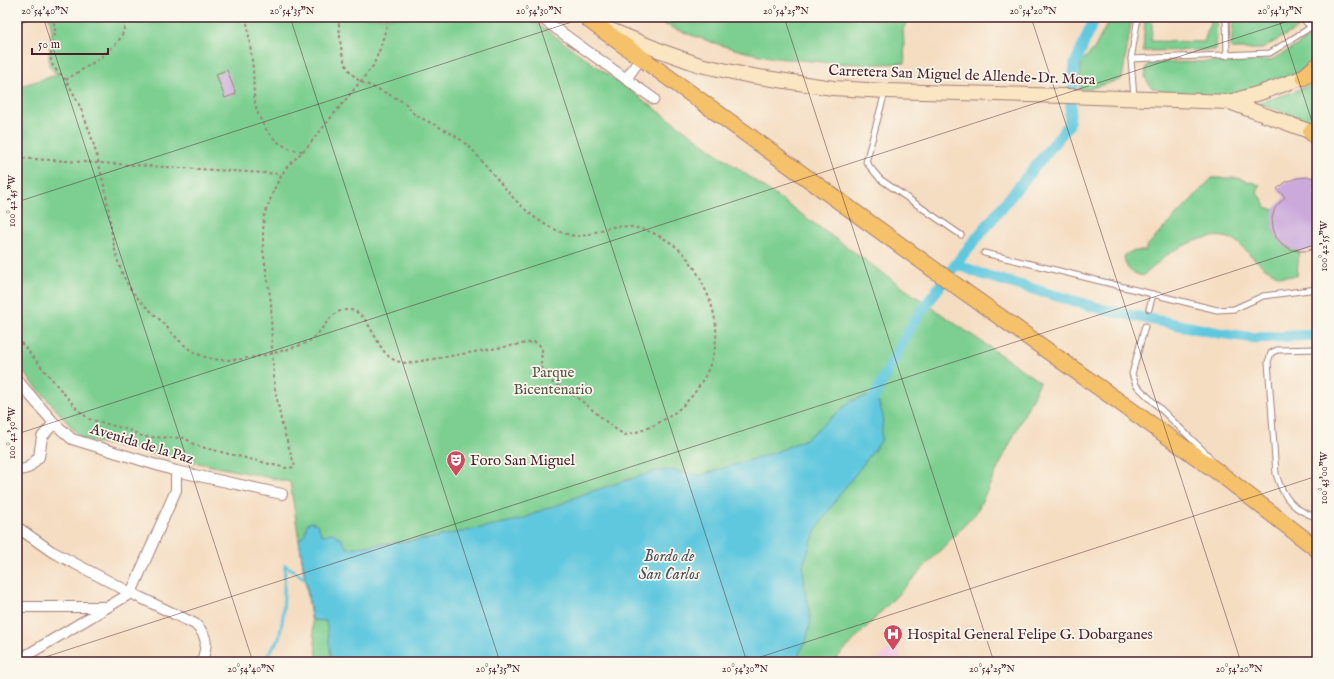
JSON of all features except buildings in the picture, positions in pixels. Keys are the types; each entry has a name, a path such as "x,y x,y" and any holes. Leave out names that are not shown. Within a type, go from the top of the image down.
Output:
{"main road":[{"path":"588,18 641,58 946,278 1222,475 1317,550"},
{"name":"Carretera San Miguel de Allende-Dr. Mora","path":"588,18 661,51 700,65 746,75 833,88 1229,102 1260,93 1310,74"},
{"path":"1310,74 1317,66"},
{"name":"Carretera San Miguel de Allende-Dr. Mora","path":"1229,102 1315,134"}],"street":[{"path":"540,17 654,99"},
{"path":"626,79 641,58"},
{"name":"Avenida de la Paz","path":"17,380 54,423 72,439 176,471 282,494"},
{"path":"17,471 28,468 39,458 42,437 54,423"},
{"path":"17,661 105,607 131,593 176,490 176,471"},
{"path":"17,527 51,551 131,593 195,624 203,632 206,643 202,660"},
{"path":"17,607 105,607"}],"lane":[{"path":"1134,99 1131,59 1138,17"},
{"path":"1226,17 1227,56"},
{"path":"1301,17 1311,28"},
{"path":"1131,59 1270,53 1311,28 1317,20"},
{"path":"886,91 866,162 880,180 961,235"},
{"path":"984,253 1217,310 1234,309 1263,296 1317,289"},
{"path":"1149,309 1153,294"},
{"path":"1144,326 1132,374 1136,385 1208,455 1222,475"},
{"path":"1317,349 1277,350 1271,353 1268,362 1276,474 1280,488 1291,505 1305,514 1317,517"}],"path":[{"path":"51,17 55,30 51,64 66,80 78,103 91,136 106,194 111,234 117,261 137,298 165,325 174,337 185,347 198,355 213,359 229,360 272,354 312,340 336,312 353,310 361,315 390,358 400,362 409,363 534,342 538,343 542,349 540,365 543,372 549,379 582,401 616,430 625,435 637,432 668,417 688,401 708,372 714,352 716,334 712,310 706,292 692,263 677,248 658,236 635,227 609,227 581,236 566,233 547,225 530,214 507,192 468,145 460,139 414,114 406,103 361,82 350,72 345,64 340,46 338,17"},
{"path":"66,80 104,54 116,43 122,35 126,17"},
{"path":"246,17 255,103 259,115 270,135 287,148 294,151 304,151"},
{"path":"17,338 77,408 89,419 129,430 144,437 185,438 193,444 205,448 286,468 295,468 282,425 277,396 272,354 271,302 263,250 264,216 269,202 286,168 304,151 373,66 380,49 389,17"},
{"path":"17,158 282,174"}],"shaded area":[{"name":"Hospital General Felipe G. Dobarganes","path":"898,640 901,662 876,662"}],"green space":[{"name":"Parque Bicentenario","path":"49,17 528,17 905,289 1040,382 976,513 833,662 318,662 290,482 82,439 17,365 17,87 57,75 49,65 52,30"},
{"path":"647,17 911,17 903,29 905,63 866,64 779,58 750,53 705,40"},
{"path":"1111,17 1132,17 1122,79 1080,90 1081,62 1094,49"},
{"path":"1145,17 1153,17 1151,41 1204,42 1212,17 1217,17 1216,50 1143,51"},
{"path":"1240,17 1291,17 1300,27 1262,49 1233,49 1231,47 1233,22"},
{"path":"1317,32 1317,61 1276,85 1229,96 1209,96 1165,92 1152,88 1145,78 1146,67 1151,63 1271,60"},
{"path":"1317,82 1317,124 1258,103 1290,93"},
{"path":"1212,178 1238,178 1260,185 1257,194 1262,198 1266,207 1275,210 1273,225 1276,236 1291,249 1299,251 1297,276 1281,276 1271,272 1236,242 1229,238 1222,237 1207,238 1185,245 1168,254 1142,276 1134,273 1127,267 1124,256 1131,252 1146,251 1146,247"}],"water":[{"name":"Bordo de San Carlos","path":"867,396 878,401 883,415 881,441 840,494 816,530 803,565 805,592 811,621 806,641 796,659 791,662 332,662 326,621 312,620 299,540 305,534 307,524 311,522 317,524 322,535 333,533 341,539 347,548 427,539 523,519 583,494 656,471 669,470 701,475 776,452 806,439 851,401"}],"waterway":[{"path":"873,399 912,324 962,256 1069,125 1075,64 1095,17"},
{"path":"956,264 981,274 1105,310 1219,333 1255,338 1317,335"},
{"path":"253,662 266,657 279,639 283,617 285,565 305,579"}],"place":[{"name":"Foro San Miguel","path":"456,477"},
{"name":"Hospital General Felipe G. Dobarganes","path":"893,651"}]}
